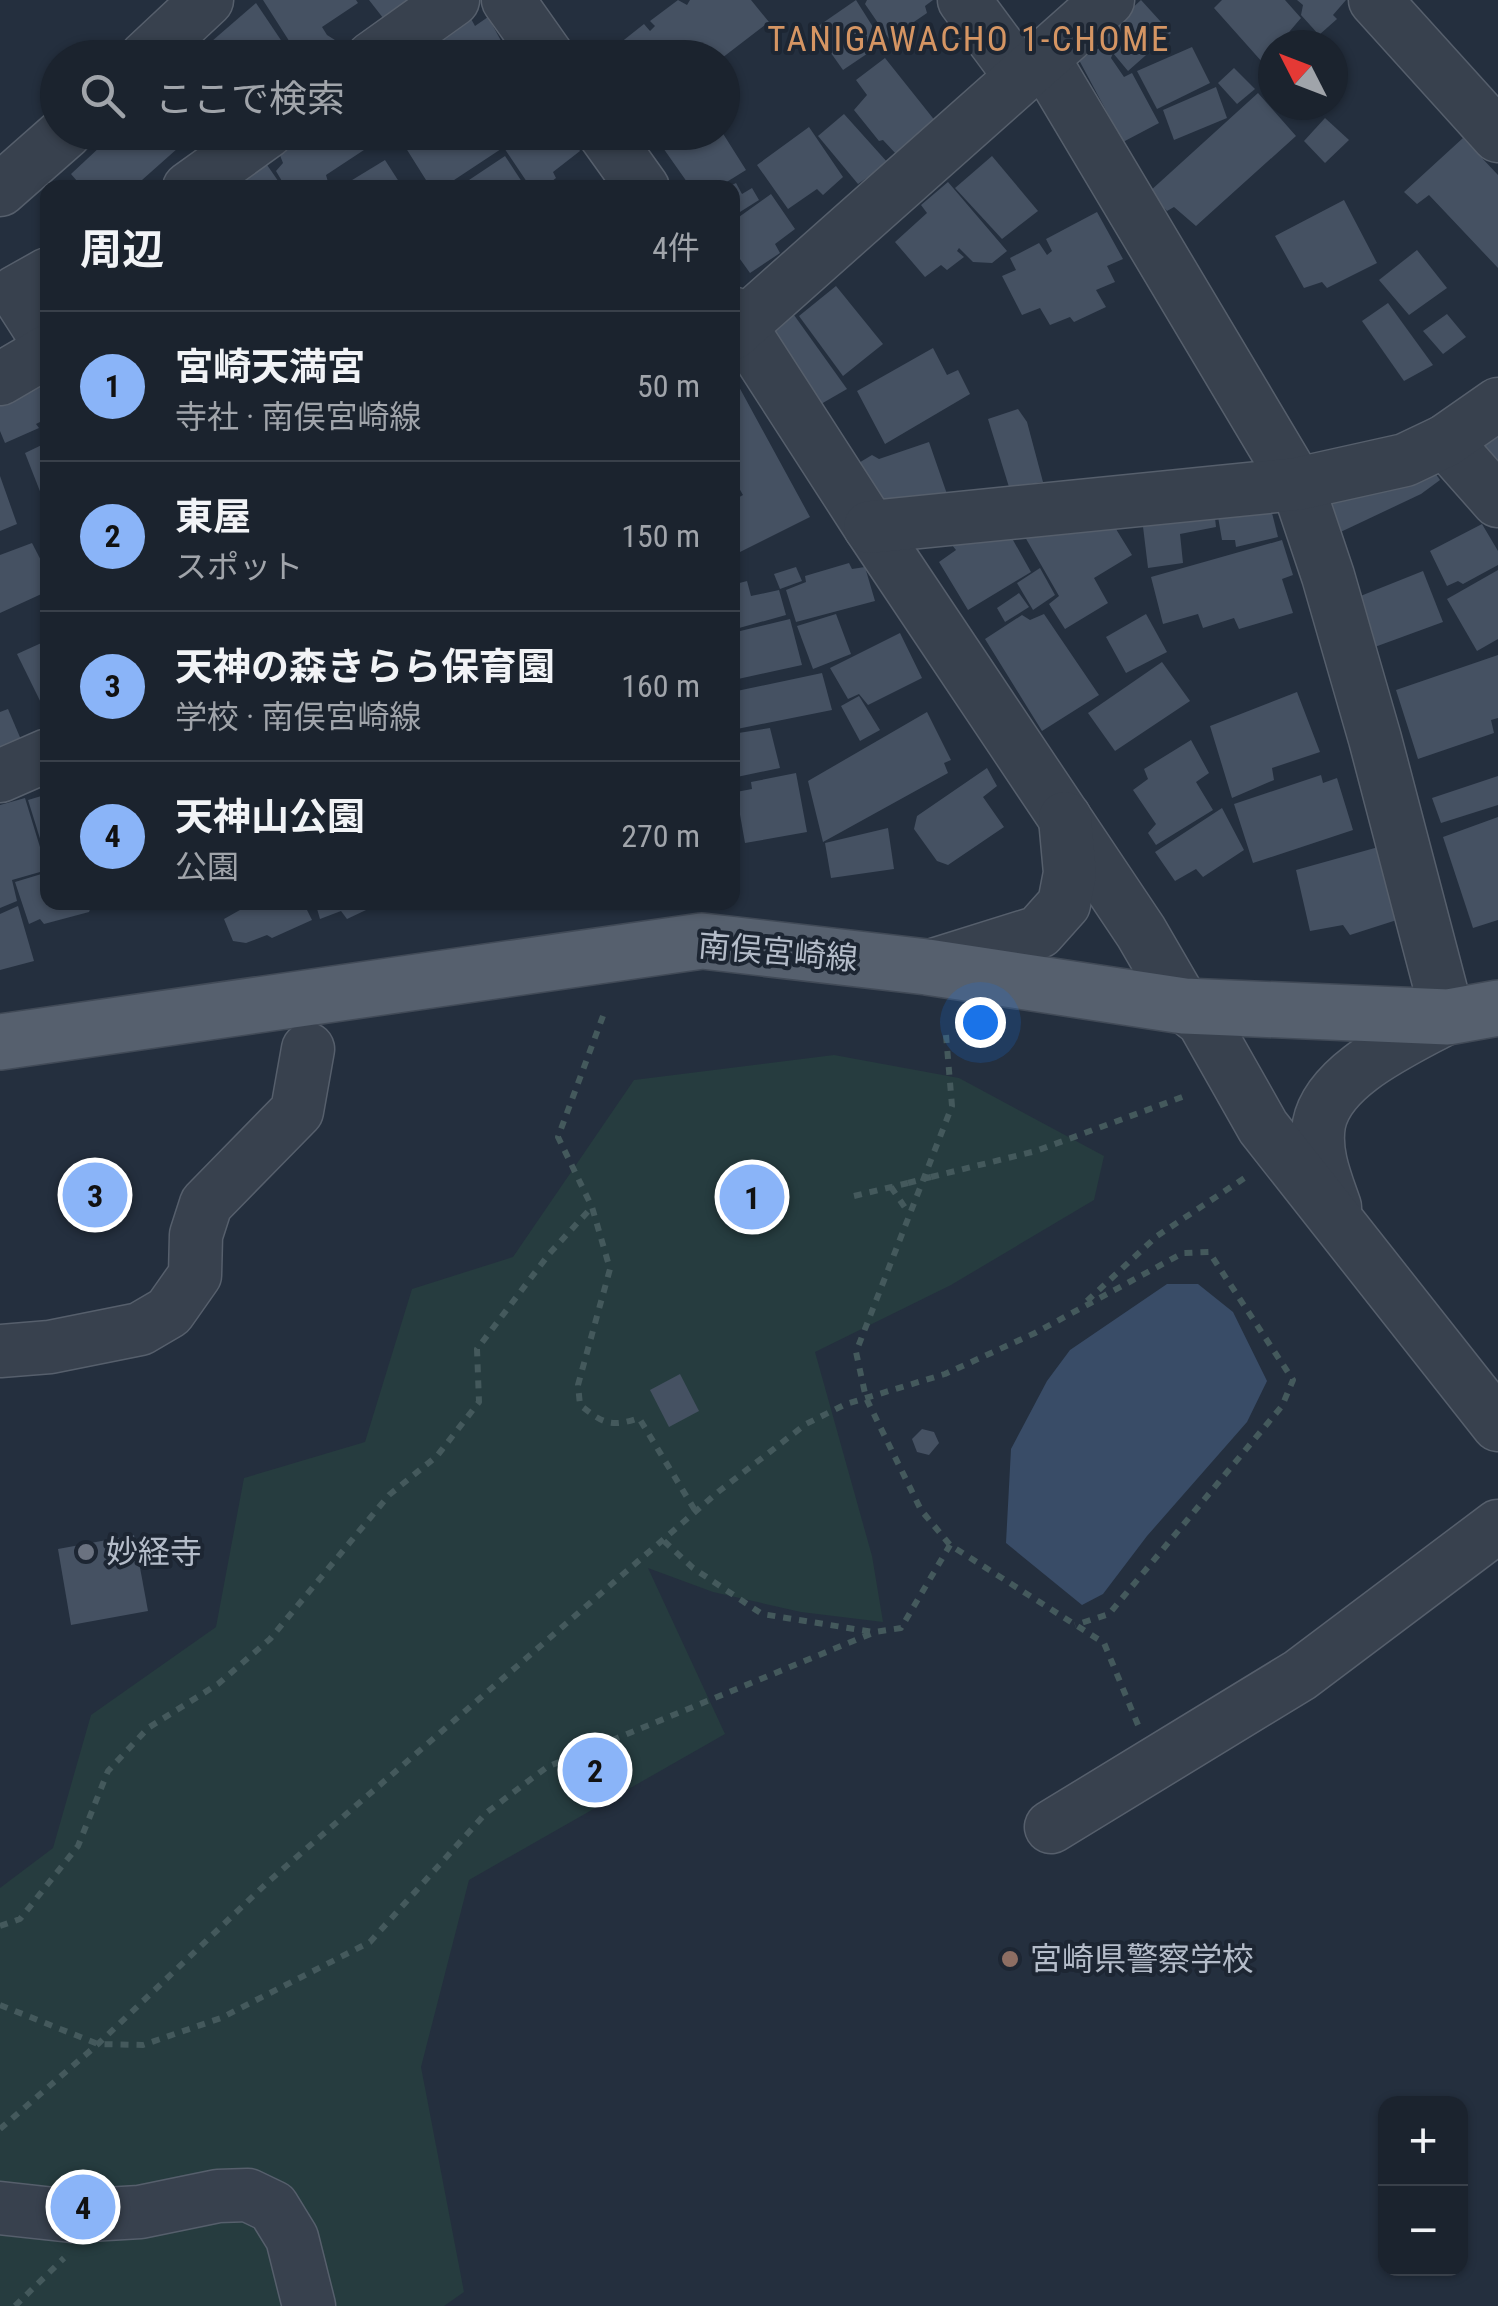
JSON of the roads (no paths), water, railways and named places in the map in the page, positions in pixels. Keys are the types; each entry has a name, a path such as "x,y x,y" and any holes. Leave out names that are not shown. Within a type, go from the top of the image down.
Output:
{"main road":[{"name":"南俣宮崎線","path":"0,1042 702,941 927,967 1184,1006 1473,1012"}],"street":[{"path":"165,40 207,0"},
{"path":"397,40 454,0"},
{"path":"508,0 537,40"},
{"path":"964,0 1032,68 1297,484 1376,739 1473,1012 1362,1067 1332,1094 1319,1123 1320,1160 1342,1227"},
{"path":"740,321 1108,0"},
{"path":"1375,0 1498,136"},
{"path":"0,190 46,150"},
{"path":"200,180 242,150"},
{"path":"616,150 636,180"},
{"path":"40,278 16,292 40,330"},
{"path":"740,330 1141,932 1184,1006 1203,1022 1263,1128 1498,1426"},
{"path":"0,378 40,356"},
{"path":"870,528 1297,484 1405,460 1445,441 1498,404"},
{"path":"1445,441 1498,501"},
{"path":"0,776 40,758"},
{"path":"927,967 1039,932 1064,904 1070,873 1066,818"},
{"path":"0,1351 50,1347 140,1329 170,1312 195,1275 196,1235 206,1204 296,1110 308,1050"},
{"path":"1051,1826 1300,1675 1498,1526"},
{"path":"0,2208 72,2216 140,2212 218,2196 248,2195 273,2206 292,2238 310,2306"}],"water":[{"path":"1167,1284 1198,1284 1233,1312 1267,1381 1247,1422 1147,1536 1103,1594 1082,1605 1006,1543 1011,1449 1047,1381 1070,1350"}],"place":[{"name":"天神の森きらら保育園","path":"95,1195"},
{"name":"宮崎天満宮","path":"752,1197"},
{"name":"妙経寺","path":"86,1552"},
{"name":"東屋","path":"595,1770"},
{"name":"宮崎県警察学校","path":"1010,1959"},
{"name":"天神山公園","path":"83,2207"}],"district":[{"name":"TANIGAWACHO 1-CHOME","path":"969,39"}]}
